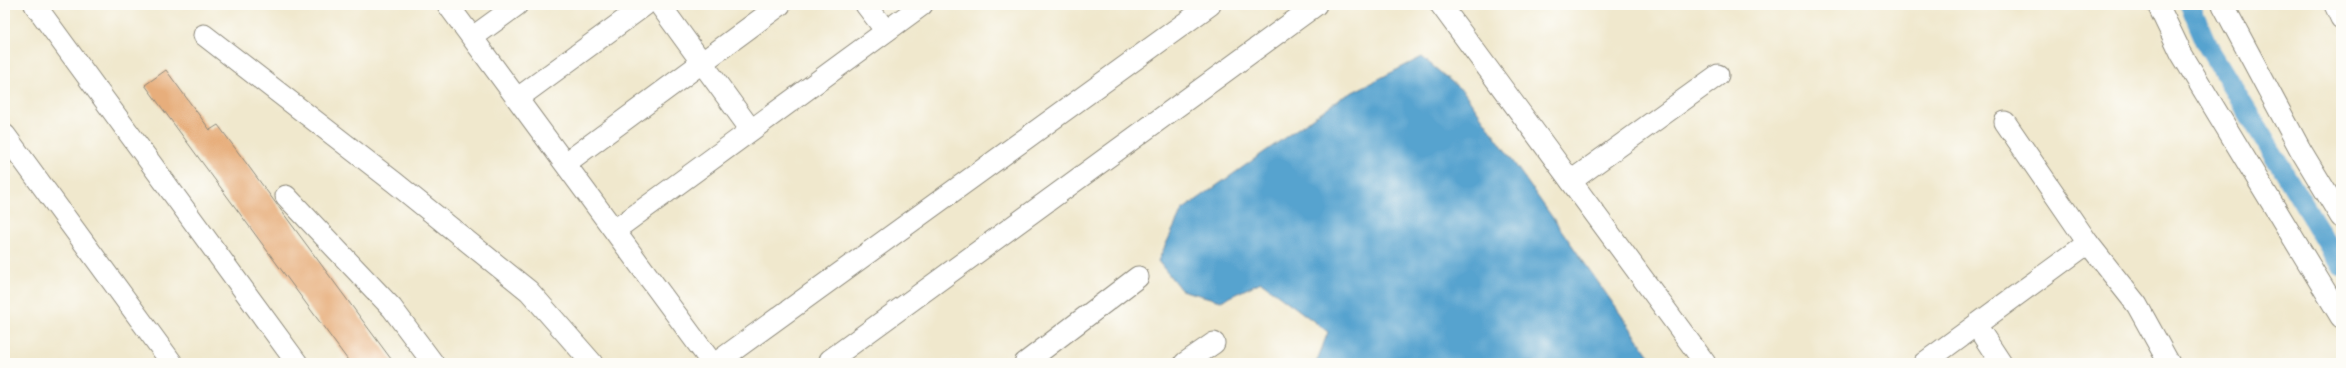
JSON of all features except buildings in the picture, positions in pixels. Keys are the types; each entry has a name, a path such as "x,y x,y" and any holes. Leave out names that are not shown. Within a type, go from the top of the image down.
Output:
{"street":[{"path":"35,5 297,363"},
{"path":"448,5 712,363"},
{"path":"473,38 517,5"},
{"path":"518,98 645,5"},
{"path":"660,5 751,130"},
{"path":"566,163 780,5"},
{"path":"866,5 886,32"},
{"path":"615,230 922,5"},
{"path":"716,363 1210,5"},
{"path":"832,363 830,360 1316,5"},
{"path":"1441,5 1705,363"},
{"path":"2158,5 2181,53 2341,317"},
{"path":"2223,5 2300,149 2341,217"},
{"path":"2335,5 2341,18"},
{"path":"204,35 394,182 529,291 592,363"},
{"path":"1571,180 1718,75"},
{"path":"2005,122 2088,243 2136,305 2169,363"},
{"path":"5,135 172,363"},
{"path":"286,196 392,308 434,363"},
{"path":"1924,363 2088,243"},
{"path":"1025,363 1138,277"},
{"path":"1976,325 2001,363"},
{"path":"1185,363 1214,343"}],"water":[{"path":"1422,57 1464,92 1655,363 1316,363 1328,332 1261,282 1221,301 1181,290 1158,261 1182,210 1341,98"}],"waterway":[{"path":"2190,5 2208,47 2341,266"}]}
